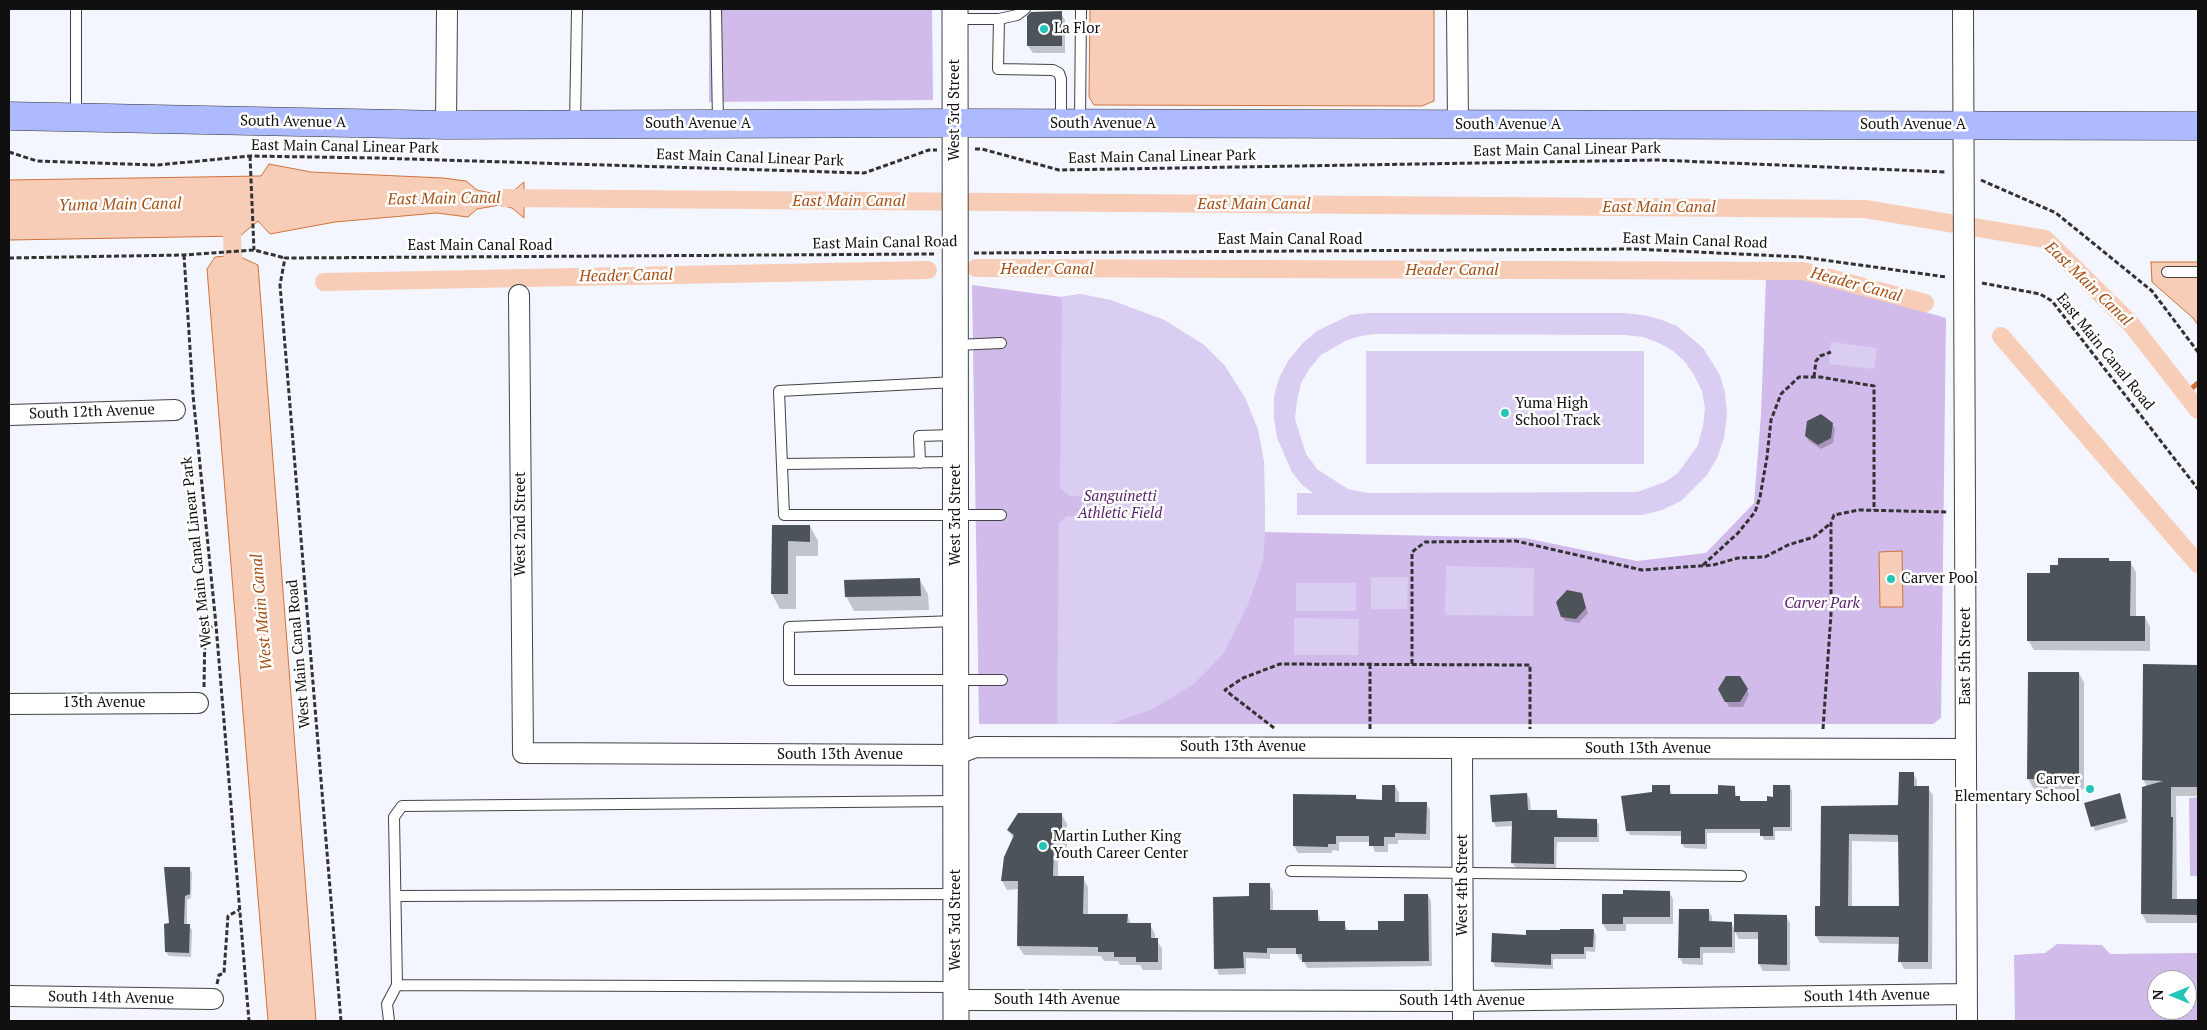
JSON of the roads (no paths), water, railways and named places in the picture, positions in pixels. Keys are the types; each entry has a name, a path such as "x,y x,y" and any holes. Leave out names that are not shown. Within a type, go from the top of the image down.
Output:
{"main road":[{"name":"South Avenue A","path":"9,116 446,125 718,124 955,147 1071,124 2198,126"}],"street":[{"path":"446,125 447,9"},
{"path":"1457,9 1458,126"},
{"name":"East 5th Street","path":"1963,9 1963,248 1966,280 1967,1021"},
{"name":"West 3rd Street","path":"955,14 956,1003"},
{"name":"West 2nd Street","path":"519,295 523,752"},
{"name":"South 12th Avenue","path":"9,415 175,410"},
{"name":"13th Avenue","path":"9,704 198,696"},
{"name":"South 13th Avenue","path":"523,752 956,755 976,747 1966,749"},
{"name":"West 4th Street","path":"1462,748 1463,1021"},
{"name":"South 14th Avenue","path":"956,1003 1463,1001 1967,994"},
{"name":"South 14th Avenue","path":"9,996 213,999"}],"lane":[{"path":"76,9 76,118"},
{"path":"575,125 577,9"},
{"path":"716,9 718,124"},
{"path":"955,14 999,19 1017,15 1025,9"},
{"path":"1071,124 1080,9"},
{"path":"999,19 998,69 1053,70 1059,74 1071,124"},
{"path":"2167,272 2198,272"},
{"path":"956,345 1000,343"},
{"path":"956,382 779,390 784,515 1001,515"},
{"path":"920,463 919,436 956,434"},
{"path":"782,464 956,462"},
{"path":"956,621 789,627 789,680 1002,680"},
{"path":"388,1021 388,1004 398,985 394,817 402,806 956,801"},
{"path":"1290,871 1741,876"},
{"path":"396,896 956,894"},
{"path":"398,985 956,1003"}],"water":[{"path":"1090,9 1434,9 1434,101 1422,106 1094,105 1089,97"},
{"name":"Yuma Main Canal","path":"269,164 311,172 443,178 466,181 477,190 500,195 512,192 524,182 524,218 512,208 500,205 477,209 468,217 437,213 335,222 270,234 258,221 240,236 9,240 9,180 261,176"},
{"path":"236,255 258,265 316,1021 268,1021 207,269 215,257"},
{"path":"2151,262 2198,262 2198,325 2193,318 2152,282"},
{"name":"Carver Pool","path":"1902,551 1903,607 1880,607 1879,552"}],"waterway":[{"name":"East Main Canal","path":"502,198 1865,209 2045,239 2131,324 2198,410"},
{"name":"West Main Canal","path":"231,214 234,280"},
{"name":"Header Canal","path":"976,268 1803,271 1925,303"},
{"name":"Header Canal","path":"324,282 928,270"},
{"name":"Header Canal","path":"2001,336 2198,564"},
{"path":"2185,394 2198,383"}],"place":[{"name":"La Flor","path":"1044,29"},
{"name":"Yuma High School Track","path":"1505,413"},
{"name":"Carver Pool","path":"1891,579"},
{"name":"Carver Elementary School","path":"2090,789"},
{"name":"Martin Luther King Youth Career Center","path":"1043,846"}],"park label":[{"name":"Sanguinetti Athletic Field","path":"1120,506"},
{"name":"Carver Park","path":"1822,604"}]}
